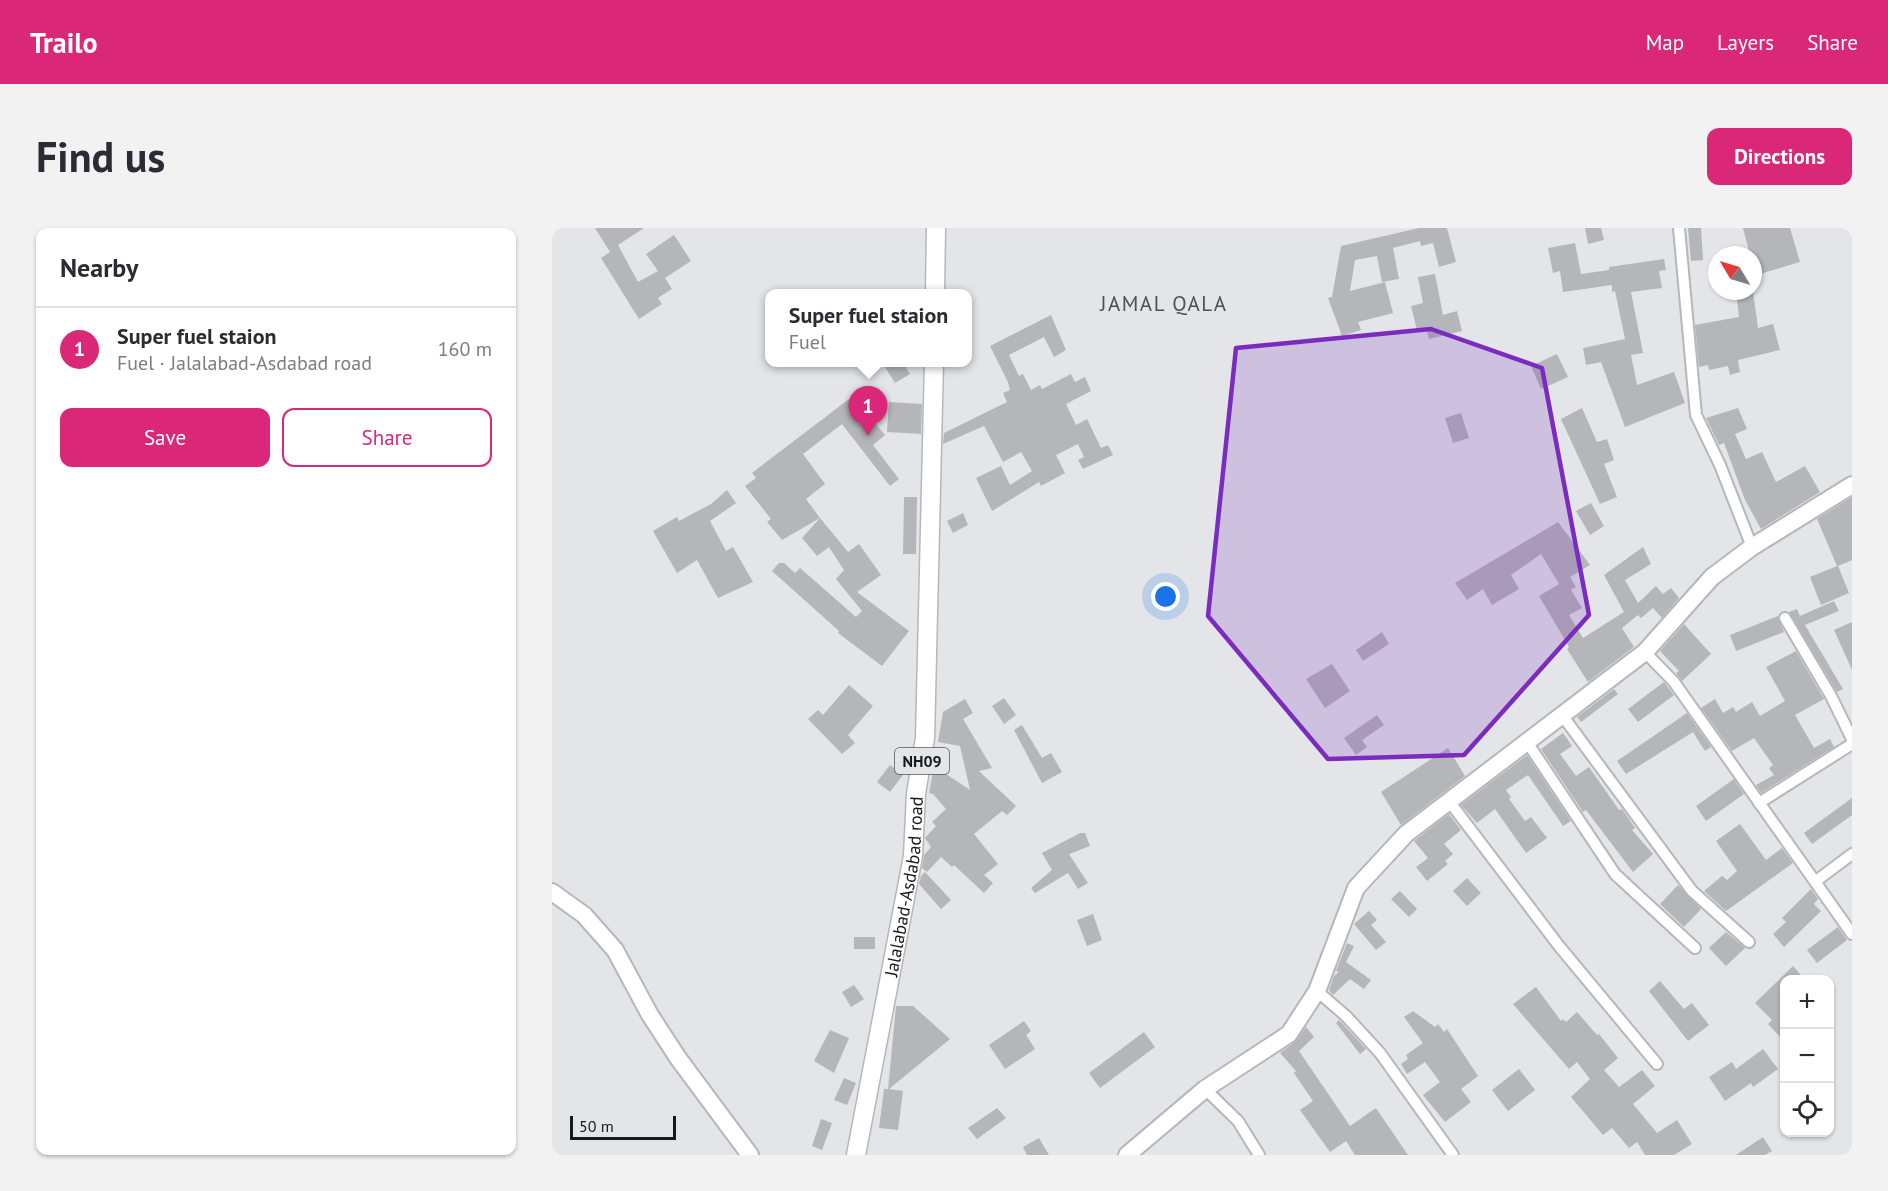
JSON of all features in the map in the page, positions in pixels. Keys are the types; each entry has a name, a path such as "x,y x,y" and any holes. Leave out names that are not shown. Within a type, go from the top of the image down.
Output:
{"main road":[{"path":"935,289 936,228"},
{"name":"Jalalabad-Asdabad road","path":"856,1155 913,856 916,794 926,738 934,367"}],"street":[{"path":"1679,228 1696,415 1720,465 1752,547"},
{"path":"1127,1155 1205,1089 1289,1034 1317,991 1356,888 1406,834 1646,652 1712,577 1752,547 1852,485"},
{"path":"1785,618 1831,696 1852,739"},
{"path":"1646,652 1674,682 1852,934"},
{"path":"1562,715 1692,891 1749,942"},
{"path":"1527,742 1615,874 1695,948"},
{"path":"1759,803 1852,744"},
{"path":"1449,801 1559,946 1657,1064"},
{"path":"1815,881 1852,854"},
{"path":"552,892 584,915 615,950 650,1015 678,1058 750,1155"},
{"path":"1317,991 1346,1016 1380,1053 1453,1155"},
{"path":"1205,1089 1238,1121 1259,1155"}],"highlighted area":[{"path":"1431,329 1542,368 1589,615 1464,755 1328,759 1208,616 1236,348"}],"building":[{"path":"595,228 644,228 618,245 638,282 658,271 646,254 674,235 691,261 665,278 672,289 658,298 662,304 639,319 601,258 610,252"},
{"path":"1419,228 1447,228 1456,262 1439,267 1433,243 1421,246 1420,241 1393,248 1399,279 1382,282 1377,256 1355,260 1350,291 1385,282 1393,313 1358,322 1361,330 1342,336 1328,298 1332,297 1341,246"},
{"path":"1585,228 1601,228 1604,240 1588,244"},
{"path":"1688,228 1701,228 1703,260 1691,261"},
{"path":"1743,228 1790,228 1800,262 1762,273 1762,246 1748,246"},
{"path":"1575,243 1581,274 1609,270 1609,267 1664,259 1666,270 1659,271 1662,288 1631,292 1643,353 1631,355 1637,385 1674,372 1685,403 1625,427 1601,362 1586,365 1583,348 1625,339 1615,291 1612,292 1612,285 1563,292 1560,271 1553,273 1548,248"},
{"path":"1435,274 1443,315 1457,311 1462,331 1429,339 1426,328 1417,330 1411,306 1423,303 1418,277"},
{"path":"1737,300 1754,300 1758,328 1773,324 1780,350 1738,360 1740,372 1730,375 1728,366 1709,370 1708,365 1699,367 1695,325 1739,317"},
{"path":"1051,315 1066,350 1054,357 1044,337 1009,355 1019,376 1023,374 1031,390 1040,385 1042,389 1071,374 1075,382 1085,377 1091,391 1066,404 1076,425 1087,419 1101,448 1108,445 1113,455 1083,469 1078,460 1084,457 1078,444 1056,455 1065,473 1041,486 1039,482 992,511 976,478 1001,466 1010,485 1032,471 1021,452 1003,462 984,426 943,444 944,433 1007,402 1003,393 1010,390 1008,382 990,346"},
{"path":"1557,354 1568,377 1541,389 1531,366"},
{"path":"885,367 906,367 910,374 895,383"},
{"path":"849,399 854,406 858,403 885,435 873,445 899,479 890,486 842,424 803,454 825,484 806,499 820,518 782,540 767,522 771,519 745,486 756,478 752,473"},
{"path":"889,402 922,404 921,434 887,432"},
{"path":"1582,408 1597,442 1607,439 1614,460 1604,464 1617,497 1600,504 1561,419"},
{"path":"1738,408 1747,429 1735,434 1746,459 1762,452 1776,482 1805,466 1820,492 1761,529 1745,500 1724,443 1719,445 1706,418"},
{"path":"1461,413 1469,438 1453,443 1445,418"},
{"path":"727,490 736,503 710,521 726,551 733,547 753,582 718,598 697,560 677,573 653,531 677,517 679,521 711,504"},
{"path":"904,497 917,497 916,554 903,554"},
{"path":"1852,497 1852,560 1838,566 1849,593 1821,605 1810,577 1837,566 1817,519"},
{"path":"1591,503 1604,526 1590,535 1576,511"},
{"path":"963,513 968,525 953,533 947,521"},
{"path":"820,518 848,552 859,544 881,575 857,592 909,631 882,666 838,633 839,631 772,571 779,563 784,563 795,573 800,568 856,617 862,611 836,579 844,570 829,547 817,556 802,538"},
{"path":"1558,522 1590,565 1570,577 1576,587 1571,590 1582,608 1569,615 1583,638 1624,612 1604,575 1643,547 1651,564 1625,580 1638,603 1656,586 1663,594 1671,588 1679,598 1662,618 1653,608 1641,618 1638,615 1622,628 1634,647 1588,682 1567,649 1569,647 1539,596 1559,584 1541,554 1511,575 1519,589 1492,605 1483,589 1467,600 1455,583"},
{"path":"1834,601 1839,611 1805,625 1843,689 1837,692 1789,612 1797,609 1800,616"},
{"path":"1778,616 1784,632 1736,651 1730,635"},
{"path":"1852,622 1852,670 1834,630"},
{"path":"1684,624 1711,654 1682,681 1676,673 1679,671 1660,651"},
{"path":"1382,632 1389,644 1363,661 1356,650"},
{"path":"1796,651 1824,699 1795,715 1814,748 1830,739 1834,747 1761,793 1756,785 1774,775 1769,768 1773,765 1754,738 1732,751 1701,708 1715,699 1723,713 1733,707 1736,712 1752,702 1760,716 1785,701 1766,667"},
{"path":"1332,664 1350,691 1325,708 1306,679"},
{"path":"1664,682 1674,695 1638,722 1628,709"},
{"path":"849,685 873,706 848,735 855,743 842,754 808,719 818,710 823,715"},
{"path":"1614,689 1618,694 1581,722 1577,717"},
{"path":"1004,698 1016,715 1004,724 992,706"},
{"path":"965,699 973,713 963,719 992,768 979,771 1016,806 1007,815 1002,811 974,834 998,864 984,875 993,883 984,893 954,865 952,867 941,857 927,872 922,868 924,855 931,847 925,838 936,826 932,822 946,809 933,794 929,793 934,766 970,790 960,746 938,742 943,712"},
{"path":"1687,713 1711,747 1705,751 1693,732 1626,774 1617,761"},
{"path":"1377,715 1384,725 1362,740 1367,747 1356,755 1344,738"},
{"path":"1022,725 1042,758 1051,753 1062,772 1042,783 1014,730"},
{"path":"1563,733 1572,746 1560,754 1576,776 1589,767 1619,810 1622,809 1635,828 1632,830 1653,854 1633,872 1586,810 1583,812 1541,749"},
{"path":"1448,748 1465,776 1401,825 1381,792"},
{"path":"1527,755 1571,821 1563,826 1528,775 1506,790 1511,797 1509,799 1525,821 1531,817 1547,838 1526,853 1495,809 1477,823 1461,805"},
{"path":"890,765 903,775 890,792 877,782"},
{"path":"1734,779 1744,794 1706,821 1696,806"},
{"path":"1852,798 1852,815 1812,844 1804,833"},
{"path":"1449,814 1461,830 1444,844 1453,854 1445,861 1448,864 1427,881 1416,867 1428,858 1414,841"},
{"path":"1740,824 1766,860 1782,848 1793,863 1726,911 1704,891 1722,876 1727,880 1737,871 1716,841"},
{"path":"1080,833 1085,833 1090,846 1069,854 1088,883 1078,889 1068,873 1035,893 1031,888 1052,870 1042,853"},
{"path":"925,872 951,900 941,909 919,884"},
{"path":"1467,878 1481,893 1467,906 1453,891"},
{"path":"1678,885 1701,909 1684,927 1660,904"},
{"path":"1811,889 1818,899 1814,904 1821,911 1784,947 1773,934 1786,922 1782,918"},
{"path":"1400,891 1417,909 1409,917 1391,899"},
{"path":"1369,911 1377,920 1371,925 1386,942 1376,950 1354,924"},
{"path":"1093,914 1102,940 1087,946 1077,920"},
{"path":"1838,927 1847,940 1817,963 1807,950"},
{"path":"1726,932 1745,948 1726,966 1709,948"},
{"path":"854,937 875,937 875,949 854,949"},
{"path":"1347,943 1354,946 1346,962 1371,980 1364,989 1350,979 1333,995 1329,990 1334,976 1339,972 1336,971"},
{"path":"1793,966 1801,975 1784,975"},
{"path":"1780,979 1780,1037 1768,1024 1772,1020 1755,1003"},
{"path":"1660,981 1684,1009 1692,1003 1709,1025 1688,1041 1649,991"},
{"path":"854,985 864,999 851,1007 842,992"},
{"path":"1536,987 1561,1021 1563,1019 1566,1022 1577,1012 1597,1035 1599,1034 1618,1058 1604,1070 1619,1087 1642,1070 1655,1086 1633,1104 1657,1133 1677,1120 1692,1144 1674,1155 1645,1155 1637,1142 1629,1148 1612,1128 1603,1135 1571,1097 1590,1079 1577,1062 1569,1069 1513,1004"},
{"path":"896,1006 913,1006 950,1039 889,1089 903,1091 898,1130 879,1128 884,1089 888,1089"},
{"path":"1413,1011 1435,1027 1438,1024 1444,1032 1447,1029 1478,1076 1461,1089 1471,1102 1445,1122 1423,1095 1440,1082 1425,1062 1407,1074 1401,1064 1408,1059 1406,1055 1423,1043 1404,1017"},
{"path":"1339,1020 1366,1049 1360,1054 1336,1023"},
{"path":"1024,1021 1031,1031 1026,1035 1035,1049 1005,1069 989,1045"},
{"path":"1306,1027 1314,1037 1299,1051 1350,1126 1376,1108 1408,1155 1355,1155 1346,1141 1330,1152 1300,1110 1313,1101 1294,1073 1296,1071 1280,1053 1295,1042"},
{"path":"830,1030 849,1038 834,1073 814,1061"},
{"path":"1144,1032 1155,1047 1100,1088 1089,1073"},
{"path":"1763,1049 1778,1069 1753,1087 1751,1083 1725,1101 1709,1077 1732,1062 1736,1069"},
{"path":"1519,1069 1535,1090 1508,1111 1492,1090"},
{"path":"844,1078 856,1083 847,1105 834,1100"},
{"path":"997,1108 1006,1118 977,1139 968,1128"},
{"path":"821,1119 832,1123 822,1150 812,1146"},
{"path":"1763,1137 1772,1151 1765,1155 1736,1155"},
{"path":"1039,1138 1049,1155 1027,1155 1023,1147"}],"place":[{"name":"Super fuel staion","path":"868,436"}],"district":[{"name":"JAMAL QALA","path":"1164,303"}]}
